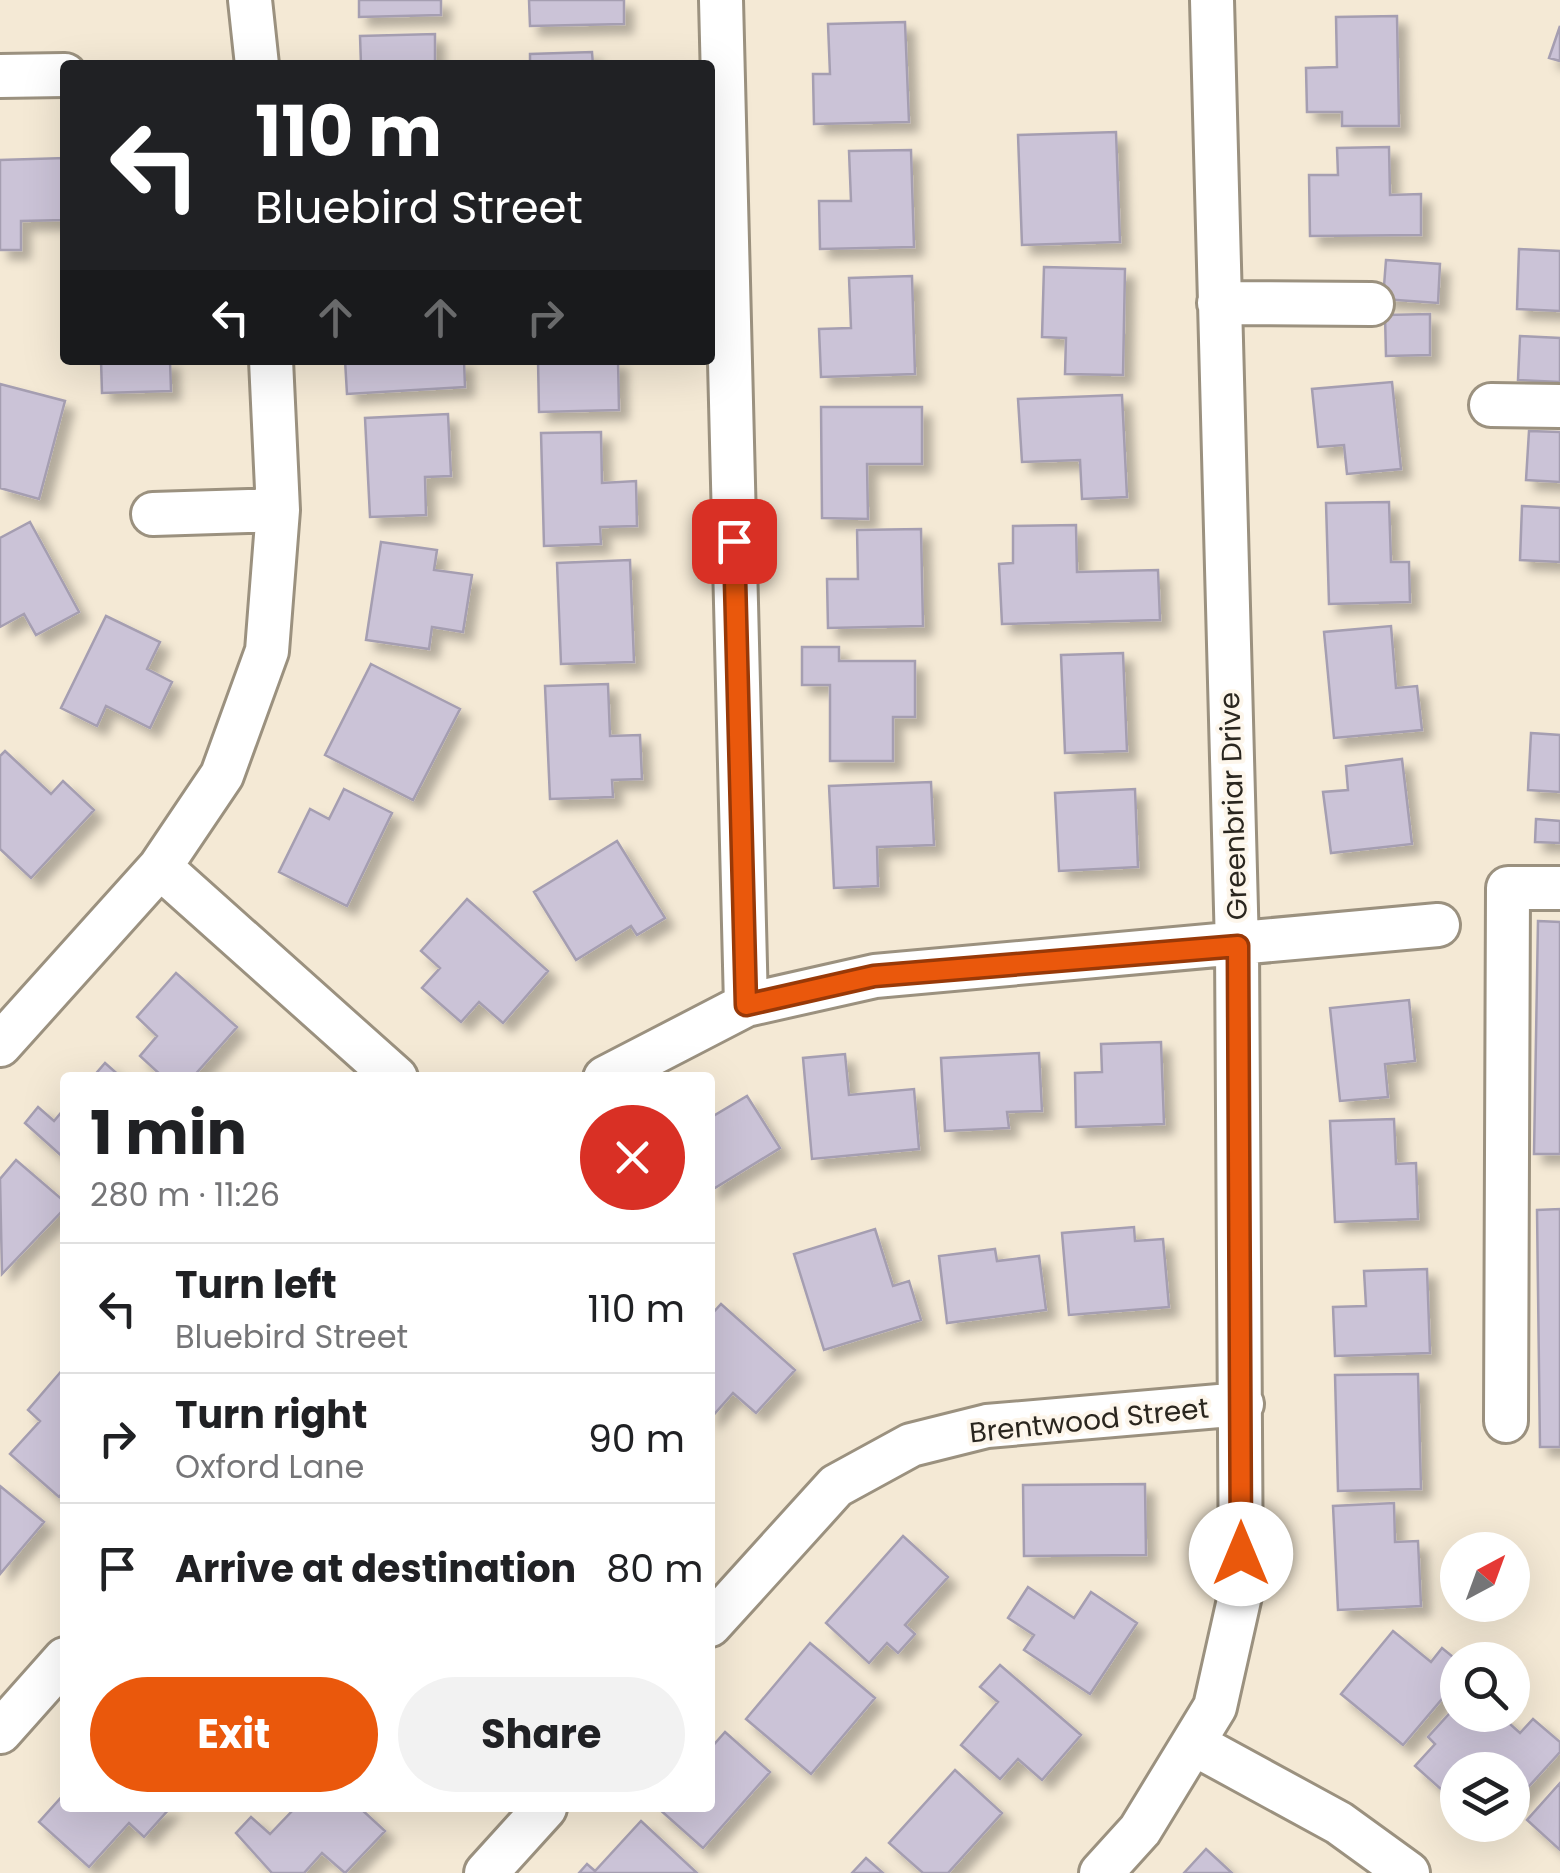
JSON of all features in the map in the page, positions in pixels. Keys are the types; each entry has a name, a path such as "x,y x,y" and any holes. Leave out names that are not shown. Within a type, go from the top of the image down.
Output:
{"street":[{"path":"250,0 256,60"},
{"path":"721,0 746,1005"},
{"name":"Greenbriar Drive","path":"1102,1873 1140,1830 1196,1745 1215,1707 1241,1592 1238,946 1212,0"},
{"path":"0,76 60,74"},
{"path":"1219,304 1372,304"},
{"path":"8,1020 160,867 222,775 267,651 278,510 271,365"},
{"path":"1492,405 1560,406"},
{"path":"152,514 278,510"},
{"path":"160,867 389,1072"},
{"path":"1506,1421 1508,888 1560,888"},
{"path":"617,1072 746,1005 874,976 1438,925"},
{"name":"Brentwood Street","path":"715,1619 836,1486 911,1445 987,1426 1242,1404"},
{"path":"0,1732 60,1666"},
{"path":"1196,1745 1339,1823 1408,1873"},
{"path":"486,1873 541,1812"}],"building":[{"path":"359,0 441,0 441,15 359,17"},
{"path":"529,0 624,0 624,24 530,26"},
{"path":"1397,16 1399,126 1342,126 1342,112 1307,112 1306,68 1337,67 1336,17"},
{"path":"905,22 909,122 814,124 813,74 830,74 828,24"},
{"path":"1560,26 1560,61 1549,58"},
{"path":"435,34 435,60 361,60 360,36"},
{"path":"592,52 593,60 530,60 530,54"},
{"path":"1116,132 1120,242 1022,245 1018,135"},
{"path":"1389,147 1390,195 1421,194 1421,235 1310,236 1309,175 1338,175 1337,148"},
{"path":"911,150 914,247 820,249 819,201 851,201 849,151"},
{"path":"60,158 60,220 21,221 21,250 0,250 0,160"},
{"path":"1519,249 1560,251 1560,311 1517,309"},
{"path":"1386,260 1440,264 1438,303 1383,299"},
{"path":"1044,267 1125,269 1123,375 1065,374 1066,338 1042,337"},
{"path":"912,276 915,374 821,377 819,329 851,328 849,278"},
{"path":"1430,314 1430,355 1386,356 1385,315"},
{"path":"1520,336 1560,338 1560,382 1518,380"},
{"path":"101,365 170,365 171,391 102,393"},
{"path":"345,365 464,365 465,387 347,394"},
{"path":"538,365 618,365 619,410 539,412"},
{"path":"1392,382 1401,469 1347,474 1344,445 1318,447 1312,389"},
{"path":"0,384 65,401 39,499 0,488"},
{"path":"1122,395 1127,497 1082,499 1080,460 1022,462 1018,399"},
{"path":"821,407 922,407 922,464 867,464 868,519 822,518"},
{"path":"448,414 451,476 425,477 426,515 370,517 365,418"},
{"path":"1529,431 1560,432 1560,482 1526,480"},
{"path":"601,432 602,483 636,481 637,526 600,527 601,544 544,546 541,433"},
{"path":"1389,502 1391,562 1409,562 1410,602 1329,604 1326,503"},
{"path":"1522,506 1560,508 1560,562 1520,560"},
{"path":"30,522 79,612 36,635 24,614 0,627 0,538"},
{"path":"1076,525 1077,572 1158,570 1160,620 1002,624 999,564 1013,563 1013,526"},
{"path":"921,529 923,626 828,628 827,579 858,579 857,530"},
{"path":"381,542 437,550 434,570 472,575 463,632 432,627 429,649 366,640"},
{"path":"630,560 634,662 561,664 557,563"},
{"path":"106,616 160,642 147,669 172,682 150,728 106,706 97,726 61,708"},
{"path":"1391,626 1396,688 1417,686 1422,730 1334,738 1324,632"},
{"path":"802,647 839,647 839,661 915,661 915,717 893,717 893,761 830,761 830,685 802,685"},
{"path":"1123,653 1127,751 1065,753 1061,655"},
{"path":"371,664 460,709 413,800 325,755"},
{"path":"608,684 610,736 640,735 642,779 612,780 613,797 550,799 545,686"},
{"path":"1531,733 1560,735 1560,792 1528,790"},
{"path":"5,751 51,794 63,781 94,810 31,878 0,849 0,756"},
{"path":"1402,759 1412,844 1331,853 1323,792 1348,790 1346,766"},
{"path":"931,782 934,845 877,847 878,886 834,888 829,786"},
{"path":"344,789 392,813 347,906 279,872 310,809 329,819"},
{"path":"1135,789 1138,867 1059,871 1055,793"},
{"path":"1536,819 1560,821 1560,843 1535,842"},
{"path":"617,841 665,918 637,935 631,926 576,960 534,892"},
{"path":"467,899 548,971 503,1023 479,1002 461,1022 422,988 440,968 421,951"},
{"path":"1538,921 1560,922 1560,1154 1534,1154"},
{"path":"176,973 237,1027 197,1072 157,1072 140,1056 157,1036 137,1017"},
{"path":"1409,1000 1415,1061 1385,1064 1388,1097 1340,1101 1330,1008"},
{"path":"1161,1042 1164,1124 1076,1127 1075,1073 1102,1072 1101,1044"},
{"path":"1039,1053 1042,1111 1007,1112 1009,1128 945,1131 941,1058"},
{"path":"845,1054 849,1095 914,1089 919,1149 812,1159 803,1058"},
{"path":"105,1063 115,1072 97,1072"},
{"path":"747,1096 780,1148 715,1188 715,1115"},
{"path":"38,1107 54,1121 60,1114 60,1154 25,1123"},
{"path":"1394,1119 1396,1164 1416,1163 1418,1219 1335,1222 1330,1121"},
{"path":"16,1160 60,1198 60,1213 2,1274 0,1179"},
{"path":"1560,1209 1560,1447 1540,1447 1537,1210"},
{"path":"1134,1227 1135,1241 1163,1239 1169,1307 1069,1315 1062,1233"},
{"path":"875,1229 893,1286 909,1281 921,1320 824,1350 794,1254"},
{"path":"995,1249 997,1261 1039,1256 1046,1310 947,1323 939,1256"},
{"path":"1427,1269 1430,1353 1335,1356 1333,1307 1366,1306 1364,1271"},
{"path":"721,1304 795,1370 756,1413 733,1393 715,1413 715,1311"},
{"path":"60,1373 59,1497 10,1454 40,1421 28,1410"},
{"path":"1418,1374 1421,1489 1338,1491 1335,1375"},
{"path":"1145,1484 1146,1555 1024,1556 1023,1485"},
{"path":"0,1486 44,1522 0,1574"},
{"path":"1394,1503 1395,1542 1418,1541 1421,1606 1338,1610 1333,1506"},
{"path":"903,1536 948,1577 905,1625 915,1634 898,1653 887,1643 869,1663 826,1623"},
{"path":"1028,1587 1074,1618 1091,1592 1137,1623 1090,1694 1024,1650 1034,1635 1008,1618"},
{"path":"1393,1631 1431,1662 1440,1651 1440,1701 1403,1745 1341,1694"},
{"path":"810,1643 875,1698 811,1774 746,1719"},
{"path":"1000,1665 1081,1735 1042,1780 1018,1759 1000,1779 961,1745 998,1702 980,1687"},
{"path":"1533,1719 1560,1742 1560,1752 1530,1785 1530,1752 1440,1752 1440,1788 1415,1766 1435,1744 1428,1737 1440,1724 1440,1732 1530,1732"},
{"path":"725,1732 770,1772 703,1848 662,1812 715,1812 715,1743"},
{"path":"955,1770 1002,1813 948,1873 923,1873 889,1843"},
{"path":"1560,1783 1560,1850 1530,1823 1530,1817"},
{"path":"60,1799 60,1812 166,1812 144,1837 129,1823 89,1867 39,1822"},
{"path":"291,1812 364,1812 385,1831 345,1873 322,1853 304,1873 272,1873 236,1833 251,1817 270,1834"},
{"path":"641,1821 697,1873 579,1873 587,1864 595,1871"},
{"path":"1206,1849 1232,1873 1184,1873"},
{"path":"866,1858 883,1873 852,1873"}],"route":[{"path":"734,541 746,1005 874,976 1238,946 1241,1554"}]}
